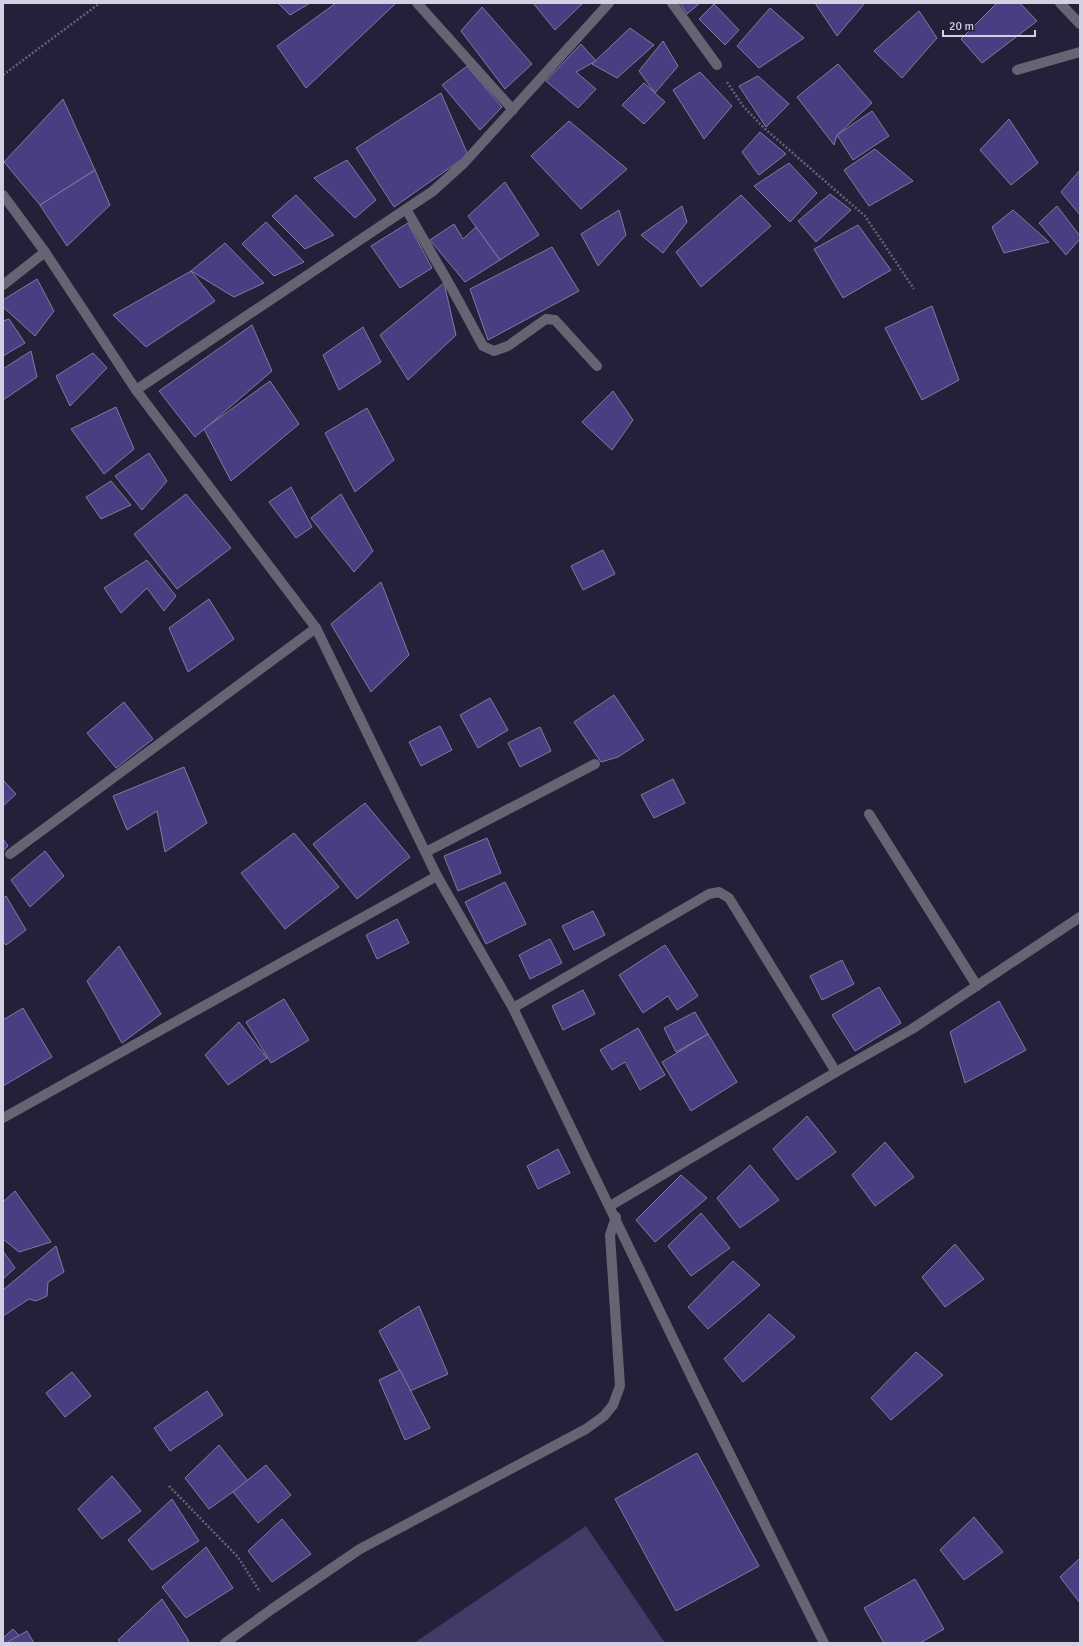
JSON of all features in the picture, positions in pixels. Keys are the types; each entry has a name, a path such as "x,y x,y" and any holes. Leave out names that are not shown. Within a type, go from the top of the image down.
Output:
{"street":[{"path":"417,3 513,110"},
{"path":"136,390 433,191 464,163 609,3"},
{"path":"672,3 717,65"},
{"path":"1060,3 1080,24"},
{"path":"1017,70 1080,52"},
{"path":"3,195 45,252 136,390 316,628 437,876 513,1008 697,1388 824,1643"},
{"path":"406,210 483,346 494,350 508,346 546,319 556,320 597,366"},
{"path":"3,285 45,252"},
{"path":"10,854 316,628"},
{"path":"426,852 595,764"},
{"path":"869,814 977,986"},
{"path":"3,1118 437,876"},
{"path":"513,1008 709,894 718,892 729,898 836,1072"},
{"path":"610,1206 836,1072 912,1029 1080,917"},
{"path":"225,1643 360,1549 586,1429 604,1416 613,1406 620,1386 610,1235 616,1218"}],"path":[{"path":"3,75 100,3"},
{"path":"717,65 743,106 764,128 864,216 914,289"},
{"path":"169,1486 238,1556 272,1609"}],"shaded area":[{"path":"586,1526 665,1643 414,1643"}],"building":[{"path":"278,3 310,3 290,15"},
{"path":"336,3 395,4 306,88 277,46"},
{"path":"533,3 583,3 555,30"},
{"path":"680,3 700,3 687,14"},
{"path":"815,3 865,3 837,36"},
{"path":"997,3 1020,3 1037,21 982,63 961,39"},
{"path":"714,4 739,30 725,45 699,19"},
{"path":"482,7 532,64 505,89 461,31"},
{"path":"770,8 804,38 759,68 737,46"},
{"path":"919,11 937,38 902,78 874,51"},
{"path":"630,28 654,45 617,78 592,64"},
{"path":"663,41 678,66 655,93 639,71"},
{"path":"581,44 596,61 576,72 596,89 578,108 546,81"},
{"path":"838,64 872,103 837,135 834,145 797,97"},
{"path":"467,66 502,107 480,130 442,85"},
{"path":"700,72 732,106 704,139 673,90"},
{"path":"758,76 789,104 766,127 739,86"},
{"path":"644,83 665,102 644,124 622,105"},
{"path":"441,93 468,155 394,207 356,148"},
{"path":"63,99 95,170 40,205 4,162"},
{"path":"872,111 889,136 853,160 837,135"},
{"path":"1009,119 1038,163 1011,185 980,150"},
{"path":"569,121 627,169 581,209 531,156"},
{"path":"760,132 786,154 759,175 742,152"},
{"path":"875,149 913,181 869,206 844,170"},
{"path":"347,160 376,200 355,218 314,178"},
{"path":"789,163 817,193 790,222 754,186"},
{"path":"95,170 110,205 67,246 40,205"},
{"path":"1080,170 1080,215 1061,192"},
{"path":"505,182 539,235 500,260 468,216"},
{"path":"830,194 851,210 816,242 798,221"},
{"path":"296,195 334,235 305,249 272,216"},
{"path":"741,195 771,226 701,287 676,252"},
{"path":"682,206 687,222 663,253 641,235"},
{"path":"1057,206 1080,236 1080,239 1066,255 1039,223"},
{"path":"619,210 626,235 598,266 581,234"},
{"path":"1013,210 1049,242 1004,253 992,227"},
{"path":"266,222 304,262 274,276 242,244"},
{"path":"408,223 432,268 400,288 371,246"},
{"path":"454,224 463,239 476,227 500,260 465,282 430,240"},
{"path":"858,225 891,270 843,298 814,249"},
{"path":"225,243 264,283 234,297 191,271"},
{"path":"552,247 579,291 488,340 470,289"},
{"path":"191,271 215,301 146,347 113,315"},
{"path":"37,279 54,311 35,336 3,307 3,300"},
{"path":"444,283 456,335 408,380 380,335"},
{"path":"932,306 959,380 922,400 885,328"},
{"path":"9,319 25,343 3,356 3,321"},
{"path":"252,325 272,371 195,437 159,391"},
{"path":"363,327 381,362 339,390 323,355"},
{"path":"31,351 37,377 3,400 3,369"},
{"path":"93,353 107,368 70,406 56,376"},
{"path":"270,381 299,424 231,481 204,429"},
{"path":"613,391 633,420 612,450 582,422"},
{"path":"116,407 134,449 104,474 71,429"},
{"path":"367,408 394,460 355,492 325,433"},
{"path":"149,453 167,481 142,510 115,476"},
{"path":"111,481 131,505 101,519 86,497"},
{"path":"291,487 312,527 296,538 269,502"},
{"path":"186,494 231,548 177,589 134,534"},
{"path":"341,494 373,551 354,572 311,518"},
{"path":"603,550 615,574 583,590 571,566"},
{"path":"147,560 176,596 164,611 147,588 121,613 104,588"},
{"path":"381,582 409,655 371,692 331,624"},
{"path":"209,599 234,639 188,672 169,628"},
{"path":"614,695 644,740 618,757 601,762 574,722"},
{"path":"490,698 508,730 478,748 460,715"},
{"path":"124,702 153,739 116,768 87,733"},
{"path":"440,726 452,750 421,766 409,742"},
{"path":"540,727 551,751 520,767 508,743"},
{"path":"184,767 207,823 165,852 157,811 127,830 113,796"},
{"path":"673,779 685,803 654,818 641,795"},
{"path":"3,780 16,794 3,806"},
{"path":"365,803 410,857 357,899 313,844"},
{"path":"294,833 339,887 285,929 241,873"},
{"path":"487,838 501,873 458,891 444,856"},
{"path":"3,839 8,846 3,851"},
{"path":"45,851 64,876 30,907 11,880"},
{"path":"505,882 526,924 486,944 465,902"},
{"path":"6,896 26,930 6,945 3,942 3,898"},
{"path":"593,911 605,935 574,950 562,926"},
{"path":"397,919 409,943 377,959 366,935"},
{"path":"550,939 562,963 530,979 519,955"},
{"path":"665,945 698,996 677,1010 668,996 643,1013 619,975"},
{"path":"119,946 161,1014 122,1043 87,981"},
{"path":"842,960 854,984 822,1000 810,976"},
{"path":"879,987 901,1023 855,1051 832,1015"},
{"path":"583,990 595,1014 563,1030 552,1006"},
{"path":"284,999 309,1040 271,1063 246,1022"},
{"path":"999,1001 1026,1050 965,1083 950,1032"},
{"path":"23,1008 52,1057 3,1086 3,1020"},
{"path":"695,1012 708,1034 676,1052 664,1028"},
{"path":"239,1022 267,1058 228,1085 205,1055"},
{"path":"638,1028 665,1075 640,1090 625,1062 612,1070 600,1050"},
{"path":"708,1034 737,1082 691,1111 662,1062"},
{"path":"807,1116 836,1152 797,1180 773,1149"},
{"path":"885,1142 914,1177 875,1206 852,1175"},
{"path":"558,1149 570,1173 538,1189 527,1166"},
{"path":"750,1165 779,1200 740,1228 717,1198"},
{"path":"681,1175 707,1198 655,1242 636,1220"},
{"path":"15,1191 51,1242 19,1252 3,1239 3,1202"},
{"path":"701,1213 730,1248 691,1276 668,1246"},
{"path":"955,1244 984,1279 945,1307 922,1277"},
{"path":"56,1246 64,1272 48,1282 47,1296 36,1301 29,1299 3,1316 3,1290"},
{"path":"3,1251 15,1268 3,1279"},
{"path":"733,1261 760,1285 708,1329 688,1307"},
{"path":"419,1306 448,1374 410,1391 379,1331"},
{"path":"769,1314 795,1337 743,1382 724,1359"},
{"path":"916,1352 943,1375 891,1420 871,1398"},
{"path":"400,1370 430,1428 405,1440 379,1380"},
{"path":"72,1372 91,1396 65,1417 46,1393"},
{"path":"207,1391 223,1415 170,1451 154,1428"},
{"path":"219,1445 248,1481 209,1509 185,1478"},
{"path":"697,1453 759,1566 676,1611 615,1499"},
{"path":"266,1465 291,1495 258,1523 233,1492"},
{"path":"112,1476 141,1511 102,1539 78,1509"},
{"path":"172,1499 199,1541 152,1570 128,1540"},
{"path":"974,1517 1003,1552 964,1580 940,1550"},
{"path":"282,1519 311,1554 272,1582 248,1551"},
{"path":"206,1547 233,1588 186,1618 162,1587"},
{"path":"1080,1558 1080,1603 1060,1577"},
{"path":"915,1579 944,1629 920,1643 884,1643 864,1608"},
{"path":"162,1599 189,1641 186,1643 121,1643 118,1640"},
{"path":"13,1629 26,1643 3,1643 3,1638"},
{"path":"27,1631 34,1643 6,1643"}]}
